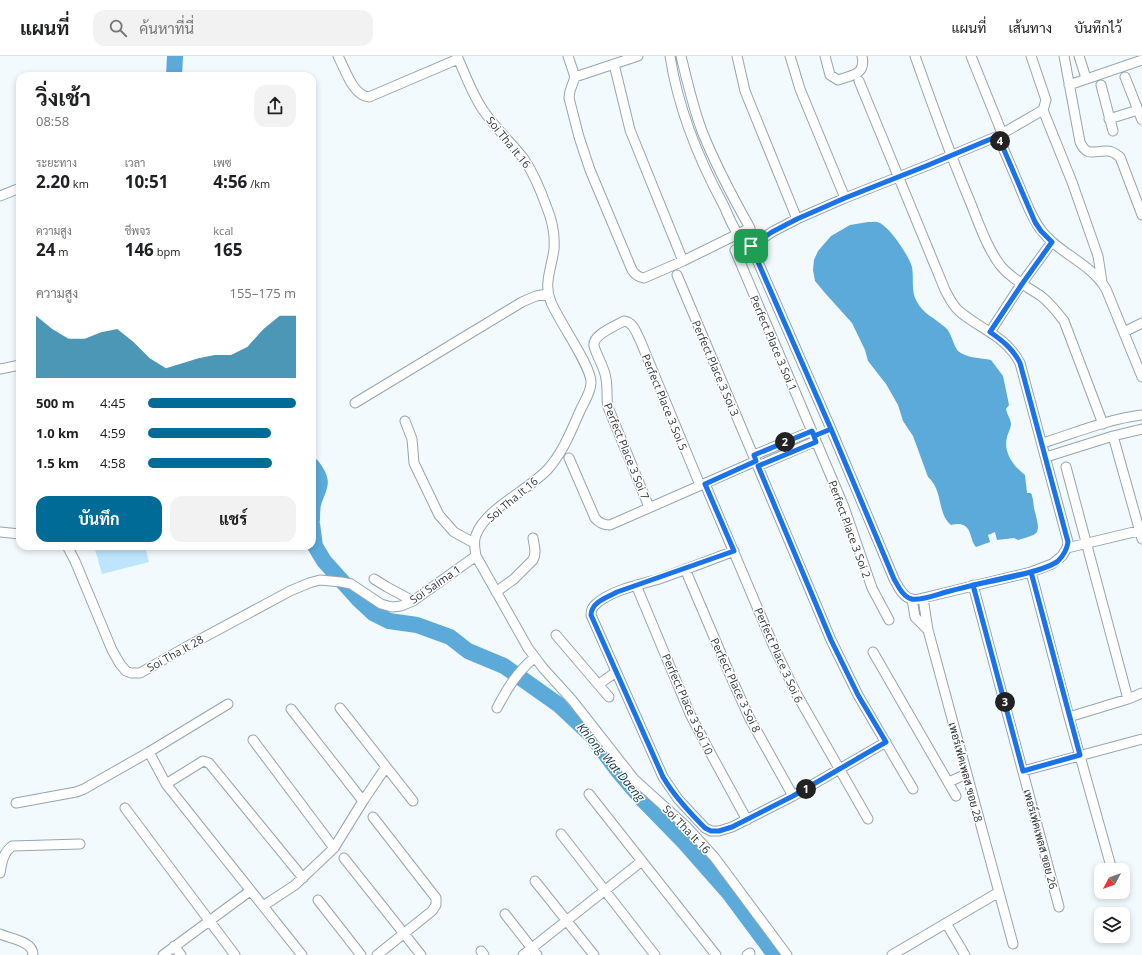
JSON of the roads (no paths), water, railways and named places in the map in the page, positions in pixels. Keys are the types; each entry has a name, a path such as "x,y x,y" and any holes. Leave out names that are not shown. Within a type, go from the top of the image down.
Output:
{"street":[{"path":"338,56 354,87 364,97 369,97 457,57"},
{"path":"568,56 575,77 569,98 578,137 590,170 632,270 639,278 644,278 684,261 750,228"},
{"path":"575,77 614,64 622,58 638,56"},
{"path":"670,56 673,75 691,134 714,188 738,234 750,243"},
{"path":"681,56 702,130 733,199 750,228 750,243 894,579 903,594 912,599 923,598 1031,572 1052,564 1058,560 1067,548 1068,542 1043,443 1020,363 1015,353 1006,343 968,318 952,303 945,290 859,81"},
{"path":"737,56 745,91 797,219"},
{"path":"790,56 805,103 845,198"},
{"path":"825,56 830,75 838,80 857,74 862,69 865,57"},
{"path":"915,56 951,156 994,257 1010,276 1043,298 1055,309 1064,321 1103,424"},
{"path":"971,56 1035,222 1041,231 1052,242 1071,255 1102,282"},
{"path":"750,243 797,219 845,198 951,156 1000,134 1042,110 1046,104 1046,100 1031,56"},
{"path":"1064,56 1068,85 1080,142 1083,148 1089,152 1108,151 1120,157 1142,214"},
{"path":"1079,56 1086,78"},
{"name":"Soi Tha It 16","path":"457,57 483,110 523,158 533,173 548,209 553,229 554,243 548,272 548,294 555,311 589,372 591,384 570,434 557,457 548,469 536,480 495,511 485,521 476,536 474,543 476,556 534,658 572,700 634,779 686,826 715,858 787,955"},
{"path":"1068,85 1131,60 1142,60"},
{"path":"614,64 630,130 684,261"},
{"path":"1125,76 1142,120"},
{"path":"1101,85 1113,131"},
{"path":"1042,110 1072,182 1098,256 1102,282 1109,295 1142,377"},
{"path":"1109,119 1138,110"},
{"path":"691,134 702,130"},
{"path":"0,196 16,190"},
{"path":"990,332 1052,242"},
{"name":"Perfect Place 3 Soi 1","path":"735,250 814,436"},
{"name":"Perfect Place 3 Soi 3","path":"677,275 837,652 858,695 913,789"},
{"path":"355,403 522,302 536,296 548,294"},
{"name":"Perfect Place 3 Soi 7","path":"627,321 624,321 604,332 595,338 593,342 607,380 606,397 608,407 649,507"},
{"name":"Perfect Place 3 Soi 5","path":"627,321 630,322 640,340 702,484"},
{"path":"1124,332 1142,323"},
{"path":"0,369 16,366"},
{"path":"1043,443 1103,424 1132,416 1142,415"},
{"path":"404,421 412,439 414,463 439,515 454,532 474,543"},
{"path":"569,458 599,523 610,525 831,429"},
{"path":"1046,457 1142,429"},
{"name":"Perfect Place 3 Soi 2","path":"814,436 854,532 872,588 889,620"},
{"path":"1067,548 1141,533 1114,436"},
{"path":"1066,467 1128,699"},
{"name":"Perfect Place 3 Soi 6","path":"702,484 734,551 774,646 796,693 868,819"},
{"path":"0,532 16,534"},
{"path":"496,592 514,579 533,560 535,557 533,538"},
{"name":"Soi Tha It 28","path":"69,550 112,650 120,664 126,671 131,673 140,673 290,591 314,581 320,580 351,584"},
{"path":"734,551 636,585 600,601 591,610 591,615 663,777 678,799 702,824 711,831 719,831 747,820 793,796 886,742"},
{"name":"Soi Saima 1","path":"351,584 386,606 401,606 413,601 476,556"},
{"name":"Perfect Place 3 Soi 8","path":"685,569 749,717 793,796"},
{"path":"1031,572 1069,718 1110,863"},
{"path":"374,578 413,601"},
{"name":"Perfect Place 3 Soi 10","path":"636,585 690,714 747,820"},
{"name":"เพอร์เฟคเพลส ซอย 26","path":"973,585 1059,907"},
{"name":"เพอร์เฟคเพลส ซอย 28","path":"923,598 928,630 1013,944"},
{"path":"912,599 915,617 928,630"},
{"path":"556,635 599,684 609,698"},
{"path":"873,652 956,796"},
{"path":"497,708 518,673 534,658"},
{"path":"599,684 616,672"},
{"path":"1069,718 1142,693"},
{"path":"16,804 76,792 149,752 228,704"},
{"path":"340,708 413,801"},
{"path":"291,710 363,801"},
{"path":"253,740 334,848"},
{"path":"1023,771 1080,755 1141,743"},
{"path":"149,752 166,784 302,955"},
{"path":"166,784 203,761 209,763 303,878"},
{"path":"263,906 295,885 334,848 386,767"},
{"path":"949,782 966,774"},
{"path":"589,794 716,955"},
{"path":"125,808 235,955"},
{"path":"373,817 436,898 436,905 432,910 377,955"},
{"path":"561,834 655,955"},
{"path":"0,873 6,850 12,846 80,844"},
{"path":"344,858 421,955"},
{"path":"523,955 534,952 567,920 642,861"},
{"path":"536,881 594,955"},
{"path":"163,955 250,891"},
{"path":"897,954 999,892"},
{"path":"318,900 361,955"},
{"path":"505,914 534,952"},
{"path":"946,923 965,955"},
{"path":"0,934 28,945 32,949 33,955"},
{"path":"174,946 181,955"}],"water":[{"path":"868,222 880,223 899,243 912,267 914,296 916,300 926,313 947,329 958,351 969,356 991,360 1003,376 1009,405 1006,409 1011,424 1007,437 1006,448 1013,463 1025,475 1027,493 1031,493 1032,496 1038,525 1037,532 1034,535 1018,540 1014,538 997,540 995,532 988,535 990,542 976,547 967,528 960,524 951,525 944,515 936,488 928,477 913,436 903,421 898,405 886,384 868,361 865,350 852,323 815,281 813,270 814,260 818,251 831,236 850,225"}],"waterway":[{"name":"Khlong Wat Daeng","path":"174,72 175,56"},
{"name":"Khlong Wat Daeng","path":"316,472 320,481 316,496"},
{"name":"Khlong Wat Daeng","path":"316,548 324,561 359,600 373,613 389,621 417,625 450,637 468,651 504,666 559,705 592,736 618,771 642,799 684,842 729,893 775,955"}]}
